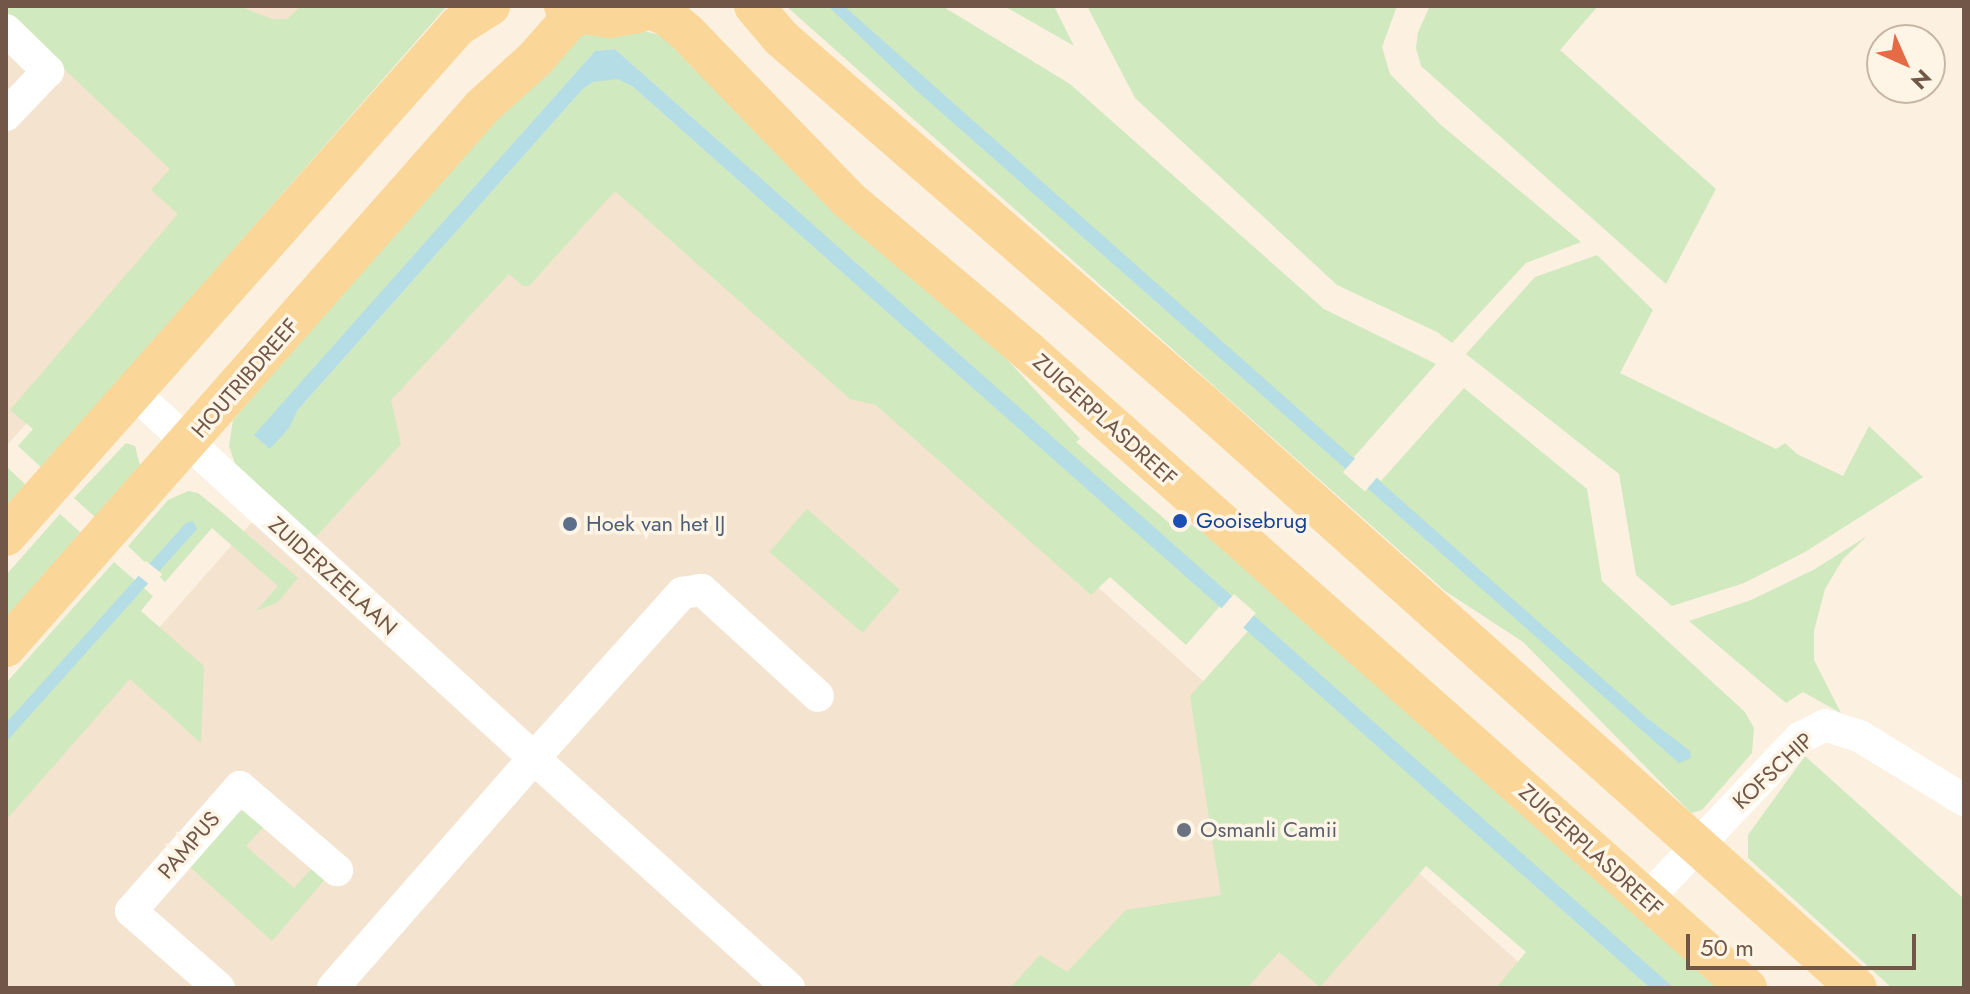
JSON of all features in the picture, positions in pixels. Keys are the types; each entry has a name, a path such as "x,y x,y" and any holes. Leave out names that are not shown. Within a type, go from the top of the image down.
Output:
{"main road":[{"path":"727,6 781,38"},
{"path":"754,6 781,38 1011,235 1857,988"},
{"path":"565,9 610,18 651,7"},
{"name":"ZUIGERPLASDREEF","path":"651,7 687,33 850,201 1028,351 1747,988"},
{"name":"HOUTRIBDREEF","path":"6,647 482,107 535,59 570,19 565,9"},
{"path":"6,536 472,13"}],"street":[{"path":"6,30 48,71 6,115"},
{"name":"ZUIDERZEELAAN","path":"133,392 789,988"},
{"path":"333,988 682,593 702,590 818,696"},
{"name":"KOFSCHIP","path":"1647,899 1800,738 1825,725 1861,737 1964,800"},
{"name":"PAMPUS","path":"219,988 131,911 240,787 337,870"}],"shaded area":[{"path":"6,6 406,6 6,446"},
{"path":"591,136 1548,988 6,988 6,802"}],"green space":[{"path":"6,6 239,6 272,19 287,19 301,6 447,6 42,468 18,446 33,429 10,410 178,214 151,190 170,169 6,14"},
{"path":"786,6 942,6 1070,84 1324,309 1436,364 1354,457 1381,481 1464,388 1587,489 1602,581 1745,712 1754,728 1752,753 1702,810 1691,813 1523,642 1445,591"},
{"path":"1004,6 1054,6 1074,46"},
{"path":"1087,6 1397,6 1382,47 1390,74 1441,125 1581,242 1526,263 1452,343 1437,332 1337,285 1135,98"},
{"path":"1430,6 1598,6 1560,50 1716,189 1666,284 1421,66 1416,48 1418,32"},
{"path":"628,28 667,36 1004,356 1080,439 1076,442 1175,528 1184,519 1206,535 1719,988 1673,988 615,49 595,51 255,435 271,448 297,411 582,90 593,82 618,78 632,86 1220,606 1186,645 1110,577 1091,595 876,405 850,399 615,191 529,286 523,286 509,274 391,400 401,444 313,540 237,470 229,446 233,420 547,58 584,34"},
{"path":"1597,255 1653,310 1620,373 1776,449 1785,443 1797,454 1843,476 1869,426 1923,477 1805,552 1744,583 1672,606 1636,575 1619,474 1466,354 1535,277"},
{"path":"126,443 135,446 140,465 96,518 74,498"},
{"path":"6,466 26,485 6,508"},
{"path":"188,491 198,493 298,578 278,602 256,611 278,586 212,528 165,582 128,546 168,500"},
{"path":"807,509 900,590 862,633 770,552"},
{"path":"60,514 82,534 6,619 6,575"},
{"path":"1867,536 1843,559 1825,589 1814,631 1814,660 1841,713 1803,692 1786,703 1689,621 1751,600 1815,569"},
{"path":"114,562 153,596 141,611 204,666 201,743 130,679 6,820 6,683"},
{"path":"1248,631 1650,988 1496,988 1526,952 1426,866 1320,987 1279,952 1247,988 1010,988 1040,955 1067,972 1126,910 1221,895 1190,696"},
{"path":"1805,756 1964,899 1964,988 1892,988 1748,858 1748,835"},
{"path":"250,808 267,823 246,846 294,888 314,866 327,877 272,941 190,867 238,813"}],"water":[{"path":"828,6 844,6 1647,718 1690,751 1691,758 1679,763 916,90"},
{"path":"615,49 1674,988 1650,988 632,86 618,79 593,82 582,90 297,411 289,428 270,449 254,435 595,51"},
{"path":"193,521 197,529 6,742 6,723 186,523"}],"pier":[{"path":"1358,455 1380,474 1365,491 1343,472"},
{"path":"146,561 162,574 152,587 136,573"},
{"path":"1234,594 1256,613 1241,630 1219,611"}],"place":[{"name":"Gooisebrug","path":"1180,521"},
{"name":"Hoek van het IJ","path":"570,524"},
{"name":"Osmanli Camii","path":"1184,830"}]}
